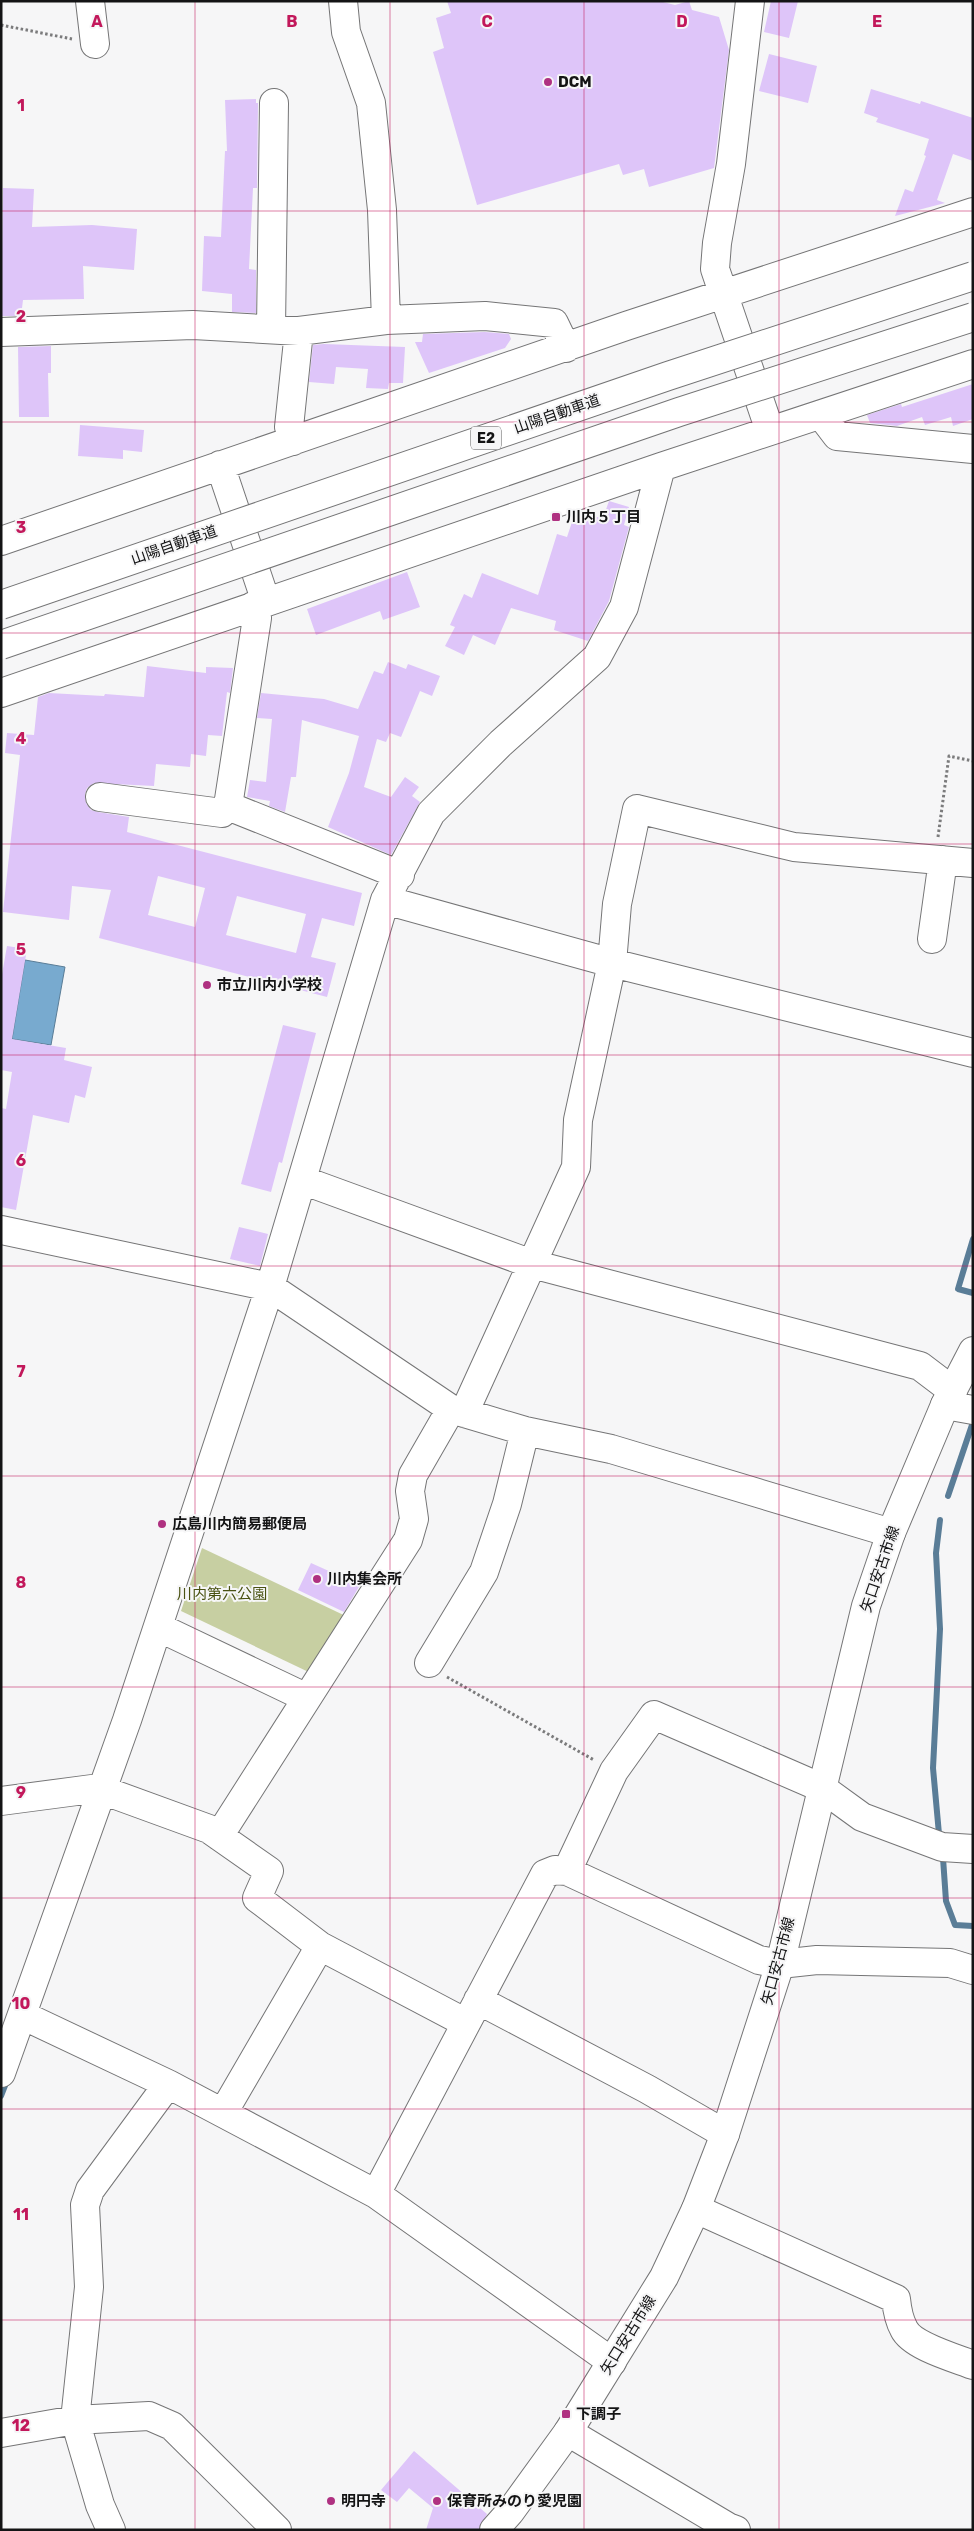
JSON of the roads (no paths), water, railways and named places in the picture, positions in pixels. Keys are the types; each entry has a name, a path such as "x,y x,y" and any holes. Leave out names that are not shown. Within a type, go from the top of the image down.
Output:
{"main road":[{"path":"90,1 95,44"},
{"path":"343,1 346,32 371,103 382,210 386,320"},
{"path":"750,1 731,164 717,243 715,269 770,431"},
{"path":"271,329 274,103"},
{"path":"1,541 722,294 973,212"},
{"name":"山陽自動車道","path":"1,604 668,376 973,276"},
{"path":"1,332 193,325 299,331 386,320 485,316 554,323 566,348"},
{"name":"E2","path":"1,645 660,418 973,317"},
{"path":"293,441 288,426 299,331"},
{"path":"1,693 661,466 973,364"},
{"path":"821,415 837,436 973,449"},
{"path":"100,797 222,813 228,806 260,604 220,465"},
{"path":"4,2061 102,1790 270,1287 385,900 431,813 502,743 597,657 624,607 661,466"},
{"path":"228,806 400,874"},
{"path":"219,1836 408,1540 414,1519 410,1491 412,1474 457,1411 532,1264 576,1167 578,1120 612,963 617,904 637,809 794,847 973,863"},
{"path":"932,939 939,860"},
{"path":"385,900 612,963 973,1053"},
{"path":"302,1180 532,1264 920,1366 949,1398 973,1410"},
{"path":"1,1230 270,1287 457,1411 525,1431 611,1449 891,1533"},
{"name":"矢口安古市線","path":"494,2530 510,2512 568,2432 664,2277 696,2209 726,2134 780,1964 866,1606 891,1533 949,1398 973,1351"},
{"path":"429,1663 484,1572 507,1504 525,1431"},
{"path":"158,1627 307,1698"},
{"path":"567,1871 614,1771 654,1715 822,1788 862,1816 942,1847 973,1849"},
{"path":"1,1801 92,1789 102,1790 209,1829 269,1871 256,1898 320,1946 647,2090 726,2134"},
{"path":"376,2194 545,1874 554,1870 567,1871 759,1960 780,1964 817,1960 950,1963 973,1970"},
{"path":"222,2113 320,1946"},
{"path":"22,2015 168,2084 376,2194 612,2362"},
{"path":"111,2530 100,2505 75,2420 89,2287 85,2205 90,2190 168,2084"},
{"path":"696,2209 896,2299 898,2314 904,2331 913,2340 973,2365"},
{"path":"1,2433 75,2420 149,2416 172,2426 277,2530"},
{"path":"568,2432 736,2530"}],"water":[{"path":"25,960 65,967 51,1045 12,1039"}],"waterway":[{"path":"973,1239 958,1289 973,1293"},
{"path":"948,1496 973,1422"},
{"path":"939,1834 933,1768 940,1629 936,1553 940,1520"},
{"path":"943,1858 946,1901 955,1925 973,1926"},
{"path":"1,2096 8,2078"}],"place":[{"name":"DCM","path":"548,82"},
{"name":"川内５丁目","path":"556,517"},
{"name":"市立川内小学校","path":"207,985"},
{"name":"広島川内簡易郵便局","path":"162,1524"},
{"name":"川内集会所","path":"317,1579"},
{"name":"下調子","path":"566,2414"},
{"name":"明円寺","path":"331,2501"},
{"name":"保育所みのり愛児園","path":"437,2501"}],"park label":[{"name":"川内第六公園","path":"222,1594"}]}
